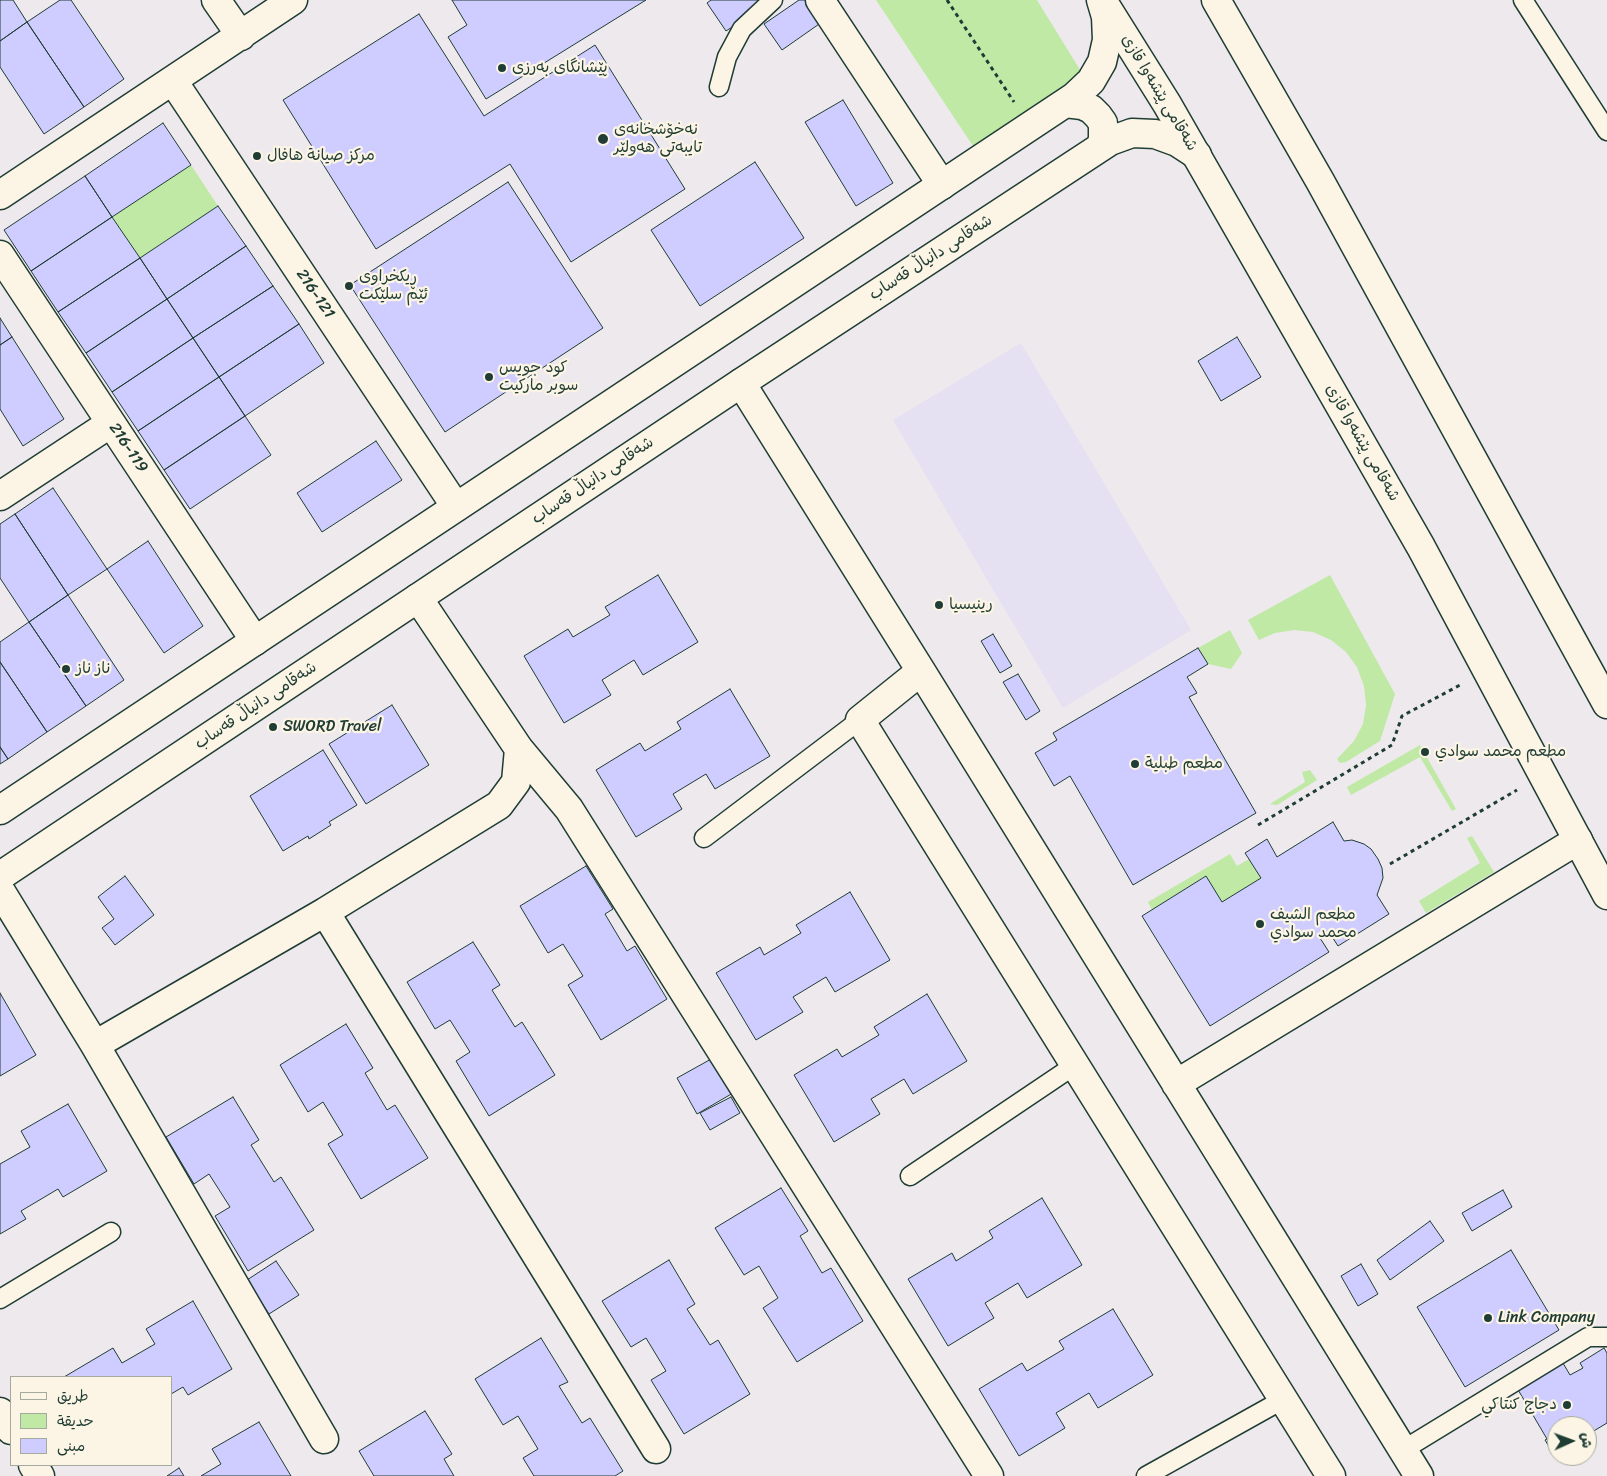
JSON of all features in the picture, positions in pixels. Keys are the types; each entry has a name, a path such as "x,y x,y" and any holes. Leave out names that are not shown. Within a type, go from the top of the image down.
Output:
{"main road":[{"path":"216,0 240,36"},
{"path":"0,195 293,0"},
{"path":"820,0 942,185"},
{"path":"0,810 1074,97 1091,81 1102,62 1107,40 1106,17 1101,0"},
{"name":"شەقامی پێشەوا قازی","path":"1101,0 1168,104 1421,546 1607,895"},
{"path":"1216,0 1320,181 1607,704"},
{"name":"216-121","path":"173,81 456,507"},
{"path":"1065,103 1082,105 1091,109 1098,116 1103,123 1101,147"},
{"name":"شەقامی دانیاڵ قەساب","path":"0,876 741,383 1101,147 1132,132 1155,134 1177,142 1197,155"},
{"name":"216-119","path":"0,256 255,641"},
{"path":"741,383 1419,1476"},
{"path":"0,496 111,423"},
{"path":"418,598 519,748 569,809 989,1476"},
{"path":"921,671 860,720 1331,1476"},
{"path":"96,1045 325,912 499,805 516,782 519,748"},
{"path":"1176,1084 1578,840"},
{"path":"0,890 96,1045 324,1440"},
{"path":"325,912 656,1449"},
{"path":"0,1412 10,1428"}],"lane":[{"path":"719,87 727,57 742,29 773,0"},
{"path":"1524,0 1607,131"},
{"path":"704,838 860,720"},
{"path":"910,1176 1075,1065"},
{"path":"0,1299 112,1232"},
{"path":"1403,1450 1588,1338 1607,1337"},
{"path":"1146,1476 1284,1399"}],"path":[{"path":"947,0 1016,105"},
{"path":"1258,825 1392,746 1402,716 1487,670"},
{"path":"1390,864 1543,774"}],"shaded area":[{"path":"1021,343 1191,630 1063,708 893,420"}],"green space":[{"path":"876,0 1037,0 1082,73 973,146"},
{"path":"191,165 218,206 140,258 112,217"},
{"path":"1330,575 1395,694 1380,741 1346,762 1340,763 1337,759 1354,741 1363,724 1366,705 1364,686 1357,667 1346,652 1331,640 1313,632 1294,630 1275,633 1259,640 1248,620"},
{"path":"1230,630 1242,653 1231,669 1208,664 1198,648"},
{"path":"1420,745 1456,809 1452,811 1420,757 1351,795 1347,787"},
{"path":"1310,770 1317,780 1277,805 1270,804 1305,782 1302,772"},
{"path":"1472,836 1494,872 1426,913 1419,901 1480,863 1467,838"},
{"path":"1230,854 1237,866 1249,859 1261,878 1222,902 1205,876 1152,910 1148,902"}],"building":[{"path":"0,0 13,0 27,22 0,41"},
{"path":"60,0 71,0 124,79 84,107 27,22"},
{"name":"پێشانگای بەرزی","path":"452,0 646,0 486,99 448,37 467,25"},
{"path":"711,0 774,0 726,31 707,3"},
{"path":"799,0 806,0 822,22 782,50 764,24"},
{"path":"419,14 484,116 595,45 685,189 571,262 510,164 376,249 283,100"},
{"path":"27,22 84,107 44,134 0,67 0,41"},
{"path":"843,100 893,183 856,206 805,122"},
{"path":"163,123 191,165 112,217 85,176"},
{"path":"755,162 804,238 700,306 651,230"},
{"path":"85,176 112,217 31,271 4,230"},
{"path":"508,182 603,328 445,432 350,285"},
{"path":"218,206 246,246 167,299 140,258"},
{"path":"112,217 140,258 58,312 31,271"},
{"path":"246,246 273,286 193,338 167,299"},
{"path":"140,258 167,299 86,353 58,312"},
{"path":"273,286 299,324 219,377 193,338"},
{"path":"167,299 193,338 112,392 86,353"},
{"path":"0,318 12,337 0,345"},
{"path":"299,324 324,363 245,416 219,377"},
{"path":"12,337 64,419 23,446 0,409 0,345"},
{"path":"1237,337 1261,377 1221,401 1198,361"},
{"path":"193,338 219,377 138,431 112,392"},
{"path":"219,377 245,416 164,470 138,431"},
{"path":"245,416 271,455 190,509 164,470"},
{"path":"376,441 402,480 322,532 297,493"},
{"path":"53,488 107,569 68,595 15,514"},
{"path":"15,514 68,595 29,622 0,578 0,524"},
{"path":"148,541 203,626 164,653 107,569"},
{"path":"658,575 698,642 643,675 634,660 602,680 611,695 564,723 524,656 568,629 573,637 610,615 605,607"},
{"path":"68,595 124,680 86,706 29,622"},
{"path":"29,622 86,706 47,732 0,662 0,642"},
{"path":"993,634 1012,666 1000,673 981,641"},
{"name":"مطعم طبلية","path":"1198,648 1208,664 1187,677 1197,693 1189,697 1256,813 1133,885 1070,776 1054,786 1035,753 1057,740 1053,733"},
{"path":"0,662 47,732 8,759 0,747"},
{"path":"1018,674 1040,711 1026,720 1003,682"},
{"path":"730,689 770,756 715,789 706,774 673,794 682,809 636,837 596,770 640,743 645,751 681,729 677,722"},
{"path":"392,705 429,765 366,804 329,744"},
{"path":"0,747 8,759 0,764"},
{"path":"323,750 357,805 329,822 331,825 309,839 308,836 283,851 250,796"},
{"name":"مطعم الشيف محمد سوادي","path":"1333,822 1344,841 1352,840 1364,844 1371,849 1378,859 1382,868 1383,878 1377,895 1389,914 1338,946 1329,932 1320,938 1329,952 1210,1026 1142,916 1206,876 1222,902 1261,878 1245,853 1267,839 1277,857"},
{"path":"586,866 613,909 605,914 627,951 635,946 667,999 601,1040 568,985 583,976 563,944 548,953 520,906"},
{"path":"125,876 154,915 115,945 102,928 114,919 98,897"},
{"path":"850,892 890,960 835,992 826,977 793,997 803,1012 756,1040 716,973 760,947 764,955 801,933 796,925"},
{"path":"473,942 500,985 492,990 515,1027 522,1022 555,1075 489,1116 456,1061 470,1052 450,1020 435,1029 407,982"},
{"path":"0,993 36,1055 0,1076"},
{"path":"927,994 967,1061 913,1094 904,1079 871,1099 880,1114 834,1142 794,1075 837,1049 842,1057 879,1035 874,1027"},
{"path":"346,1024 373,1068 365,1073 387,1110 395,1105 428,1158 361,1199 328,1144 343,1135 323,1102 308,1112 280,1065"},
{"path":"713,1058 733,1093 697,1114 677,1078"},
{"path":"233,1097 259,1140 251,1145 274,1182 281,1177 314,1230 248,1271 215,1216 230,1207 209,1174 194,1184 166,1137"},
{"path":"731,1097 740,1113 710,1130 700,1113"},
{"path":"68,1104 107,1171 63,1197 58,1189 21,1211 26,1219 0,1234 0,1164 30,1147 21,1131"},
{"path":"781,1188 808,1231 800,1236 822,1273 831,1268 863,1321 797,1362 763,1308 778,1298 759,1266 744,1275 715,1228"},
{"path":"1503,1190 1512,1207 1472,1231 1462,1213"},
{"path":"1042,1198 1082,1265 1027,1298 1018,1283 985,1303 994,1318 948,1346 908,1279 952,1253 956,1261 993,1238 989,1231"},
{"path":"1430,1221 1444,1241 1390,1280 1377,1260"},
{"name":"Link Company","path":"1511,1250 1559,1330 1465,1387 1417,1307"},
{"path":"669,1260 695,1304 687,1309 710,1345 718,1340 750,1394 684,1434 651,1380 666,1371 646,1338 631,1347 602,1301"},
{"path":"276,1261 299,1295 269,1314 247,1280"},
{"path":"1361,1264 1378,1294 1358,1306 1341,1276"},
{"path":"193,1301 232,1369 188,1395 183,1387 172,1393 172,1376 66,1376 113,1348 122,1363 155,1344 146,1329"},
{"path":"1113,1309 1153,1375 1098,1408 1089,1393 1056,1413 1065,1428 1019,1456 979,1389 1022,1363 1027,1371 1064,1349 1059,1341"},
{"path":"541,1338 568,1382 559,1386 582,1423 590,1418 623,1471 615,1476 534,1476 523,1458 538,1449 518,1416 503,1425 475,1379"},
{"name":"دجاج كنتاكي","path":"1604,1348 1607,1353 1607,1423 1597,1429 1597,1416 1547,1416 1547,1439 1517,1388 1560,1358 1570,1375 1583,1368 1580,1363"},
{"path":"425,1411 452,1454 444,1459 454,1476 374,1476 359,1451"},
{"path":"259,1422 291,1476 201,1476 221,1464 212,1449"},
{"path":"179,1468 184,1476 167,1476"}],"place":[{"name":"پێشانگای بەرزی","path":"502,68"},
{"name":"نەخۆشخانەی تایبەتی هەولێر","path":"603,139"},
{"name":"مركز صيانة هافال","path":"257,156"},
{"name":"ڕیکخراوی ئێم سلێکت","path":"349,286"},
{"name":"كود جويس سوبر ماركيت","path":"489,377"},
{"name":"رينيسيا","path":"939,605"},
{"name":"ناز ناز","path":"66,669"},
{"name":"SWORD Travel","path":"273,727"},
{"name":"مطعم محمد سوادي","path":"1425,752"},
{"name":"مطعم طبلية","path":"1135,764"},
{"name":"مطعم الشيف محمد سوادي","path":"1260,924"},
{"name":"Link Company","path":"1488,1318"},
{"name":"دجاج كنتاكي","path":"1567,1405"}]}
